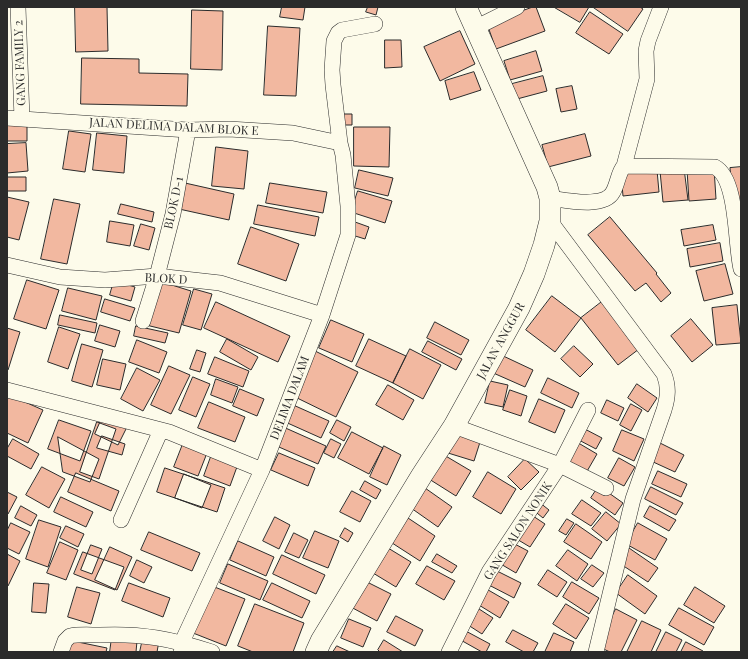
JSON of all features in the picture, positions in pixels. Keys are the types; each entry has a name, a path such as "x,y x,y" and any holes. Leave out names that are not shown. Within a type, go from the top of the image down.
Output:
{"street":[{"name":"GANG FAMILY 2","path":"14,118 18,7"},
{"name":"JALAN ANGGUR","path":"316,652 367,564 454,426 519,308 534,274 550,221 550,198 547,187 466,7"},
{"path":"475,28 517,7"},
{"path":"550,198 583,202 604,200 612,194 624,166 647,79 646,51 648,41 661,7"},
{"name":"DELIMA DALAM","path":"181,647 262,470 322,315 348,235 349,224 344,162 340,143 333,85 332,58 334,41 338,33 342,30 375,24"},
{"name":"JALAN DELIMA DALAM BLOK E","path":"14,118 188,130 229,129 293,133 340,143"},
{"name":"BLOK D-1","path":"143,321 157,276 173,214 188,130"},
{"path":"624,166 715,167 723,173 738,220 741,269"},
{"path":"550,221 660,369 668,385 667,399 664,410 633,499 596,652"},
{"name":"BLOK D","path":"7,265 60,277 105,280 157,276 220,283 322,315"},
{"path":"7,390 169,432 262,470"},
{"name":"GANG SALON NONIK","path":"449,652 489,572 560,465 588,410"},
{"path":"454,426 560,465 606,488"},
{"path":"121,520 161,430"},
{"path":"61,652 65,641 70,636 126,634 154,636 181,647 212,652"}],"building":[{"path":"75,7 107,7 108,51 76,52"},
{"path":"282,7 305,7 303,20 280,17"},
{"path":"368,7 378,7 376,15 366,12"},
{"path":"536,7 545,31 496,49 487,24"},
{"path":"554,7 589,7 580,22"},
{"path":"593,7 640,7 643,9 628,31"},
{"path":"192,10 223,11 222,70 191,69"},
{"path":"590,12 623,34 609,54 576,33"},
{"path":"268,26 300,28 296,96 264,95"},
{"path":"460,31 475,64 440,81 424,47"},
{"path":"385,40 401,40 402,67 385,68"},
{"path":"536,51 542,71 510,80 504,61"},
{"path":"82,58 139,59 139,73 188,74 187,106 81,104"},
{"path":"474,72 481,90 450,100 445,81"},
{"path":"543,76 547,91 517,99 512,84"},
{"path":"572,86 577,109 561,112 556,89"},
{"path":"341,114 352,114 352,125 341,125"},
{"path":"7,123 27,123 27,141 7,141"},
{"path":"354,127 390,127 389,167 354,166"},
{"path":"69,131 91,134 85,172 63,169"},
{"path":"97,133 127,136 124,173 93,170"},
{"path":"585,134 591,156 548,167 542,145"},
{"path":"26,143 28,171 7,173 7,144"},
{"path":"216,147 248,151 244,189 212,186"},
{"path":"741,167 741,201 733,202 730,168"},
{"path":"684,168 688,200 663,202 660,171"},
{"path":"714,168 716,199 689,201 687,170"},
{"path":"359,170 393,178 388,196 355,188"},
{"path":"657,170 659,192 623,196 621,174"},
{"path":"7,177 26,177 26,191 7,191"},
{"path":"185,183 234,194 229,220 179,209"},
{"path":"270,183 327,192 323,213 266,203"},
{"path":"358,191 392,201 385,223 351,212"},
{"path":"7,197 29,202 19,240 7,237"},
{"path":"54,199 80,204 67,264 41,259"},
{"path":"121,204 154,212 152,222 118,214"},
{"path":"258,205 319,217 315,236 254,224"},
{"path":"610,217 657,273 656,274 671,293 661,302 646,283 635,291 588,235"},
{"path":"110,221 134,225 130,246 107,242"},
{"path":"355,222 369,227 365,239 352,235"},
{"path":"141,224 155,228 149,250 134,246"},
{"path":"713,225 716,240 684,246 681,230"},
{"path":"251,227 299,244 286,281 238,264"},
{"path":"720,243 723,261 690,267 687,249"},
{"path":"725,264 733,294 704,301 696,271"},
{"path":"27,280 59,290 46,329 14,319"},
{"path":"114,281 135,287 131,301 110,295"},
{"path":"159,281 191,291 179,333 146,325"},
{"path":"68,288 102,296 96,320 62,311"},
{"path":"194,289 212,294 201,330 183,325"},
{"path":"552,296 581,318 555,352 526,330"},
{"path":"105,299 135,308 130,321 101,312"},
{"path":"603,301 639,349 618,365 581,318"},
{"path":"216,302 290,336 278,362 204,328"},
{"path":"737,305 741,343 716,345 712,308"},
{"path":"60,315 97,323 95,333 58,325"},
{"path":"691,319 713,345 692,362 671,336"},
{"path":"331,320 364,334 352,362 319,348"},
{"path":"435,322 469,340 461,355 427,338"},
{"path":"100,325 120,331 115,347 95,341"},
{"path":"136,326 168,333 165,343 134,336"},
{"path":"59,327 80,334 68,369 48,362"},
{"path":"7,328 20,332 8,370 7,370"},
{"path":"227,339 258,357 251,370 220,352"},
{"path":"369,339 406,356 393,383 356,366"},
{"path":"137,340 167,352 159,373 129,362"},
{"path":"428,341 462,359 456,370 422,352"},
{"path":"82,344 103,350 92,387 72,381"},
{"path":"574,346 593,364 580,377 561,359"},
{"path":"410,349 441,365 423,399 393,383"},
{"path":"197,350 206,353 200,372 190,369"},
{"path":"315,351 358,372 336,417 293,396"},
{"path":"499,354 533,370 525,387 491,372"},
{"path":"215,357 249,371 243,387 208,374"},
{"path":"103,359 126,364 120,390 97,385"},
{"path":"169,366 190,375 171,414 151,405"},
{"path":"137,368 160,380 143,411 121,399"},
{"path":"193,377 210,384 196,417 179,410"},
{"path":"548,378 579,393 572,408 541,393"},
{"path":"216,379 238,387 232,403 211,395"},
{"path":"490,381 508,385 503,407 485,403"},
{"path":"637,384 657,398 648,412 628,398"},
{"path":"388,385 414,400 403,420 376,405"},
{"path":"240,389 264,399 257,416 233,406"},
{"path":"510,390 527,396 521,416 503,410"},
{"path":"7,394 43,410 28,443 7,433"},
{"path":"539,399 565,410 555,433 529,422"},
{"path":"607,400 624,408 618,421 601,413"},
{"path":"209,402 245,417 235,442 198,428"},
{"path":"291,404 329,421 321,438 283,421"},
{"path":"631,404 642,410 631,431 620,425"},
{"path":"103,416 127,427 118,445 95,434"},
{"path":"59,420 91,431 80,461 48,449"},
{"path":"337,420 351,427 344,441 330,433"},
{"path":"97,422 116,429 99,479 80,472"},
{"path":"281,426 326,446 318,464 272,444"},
{"path":"581,427 602,438 596,449 575,438"},
{"path":"456,430 481,439 474,461 448,453"},
{"path":"622,430 644,439 634,461 613,451"},
{"path":"352,432 383,448 369,474 338,458"},
{"path":"102,436 125,444 122,455 97,448"},
{"path":"58,437 99,459 90,482 63,472"},
{"path":"13,439 39,454 31,469 7,456 7,449"},
{"path":"331,439 341,444 334,458 324,453"},
{"path":"575,441 597,454 586,473 564,461"},
{"path":"660,443 684,455 675,472 651,461"},
{"path":"183,444 207,453 198,476 174,467"},
{"path":"384,446 401,455 387,485 370,477"},
{"path":"279,453 315,468 308,486 271,470"},
{"path":"212,454 238,464 230,486 204,476"},
{"path":"444,455 471,471 456,496 429,479"},
{"path":"619,458 635,467 624,486 608,478"},
{"path":"525,459 539,472 521,490 508,477"},
{"path":"42,467 65,479 49,508 26,495"},
{"path":"165,468 225,488 217,512 157,492"},
{"path":"658,471 687,484 681,497 652,484"},
{"path":"488,472 516,489 501,514 473,497"},
{"path":"76,473 119,491 111,511 68,492"},
{"path":"184,474 211,485 202,508 175,498"},
{"path":"365,481 381,490 376,499 360,490"},
{"path":"599,486 623,503 615,515 591,498"},
{"path":"651,487 683,503 676,515 645,499"},
{"path":"425,488 452,507 438,527 411,508"},
{"path":"352,491 371,501 360,522 340,512"},
{"path":"7,492 17,497 8,514 7,514"},
{"path":"61,497 93,512 86,527 54,512"},
{"path":"582,500 601,513 591,526 572,514"},
{"path":"539,502 549,510 543,518 532,509"},
{"path":"21,506 37,515 31,526 15,518"},
{"path":"650,506 676,520 669,531 644,517"},
{"path":"606,512 621,524 607,541 592,529"},
{"path":"530,514 545,524 530,547 515,538"},
{"path":"405,516 435,536 420,561 389,541"},
{"path":"275,517 290,525 279,549 263,541"},
{"path":"567,519 574,523 566,535 559,531"},
{"path":"39,520 61,527 48,567 26,559"},
{"path":"11,523 30,532 19,554 7,548 7,531"},
{"path":"638,523 667,539 655,560 626,544"},
{"path":"576,524 602,542 591,559 564,542"},
{"path":"66,526 84,534 78,547 60,538"},
{"path":"345,528 353,533 348,542 340,537"},
{"path":"315,531 339,541 328,568 303,558"},
{"path":"149,532 200,553 192,571 141,550"},
{"path":"294,533 308,540 299,558 285,552"},
{"path":"238,541 274,557 266,576 230,560"},
{"path":"60,542 78,550 66,580 47,573"},
{"path":"511,542 528,551 516,573 499,563"},
{"path":"91,545 102,549 92,574 81,570"},
{"path":"110,547 132,557 117,590 95,580"},
{"path":"388,548 411,562 396,587 373,573"},
{"path":"629,548 658,568 648,582 619,563"},
{"path":"568,550 588,564 577,581 556,566"},
{"path":"83,552 124,567 115,590 74,574"},
{"path":"7,554 20,561 8,586 7,585"},
{"path":"437,554 457,566 452,573 432,562"},
{"path":"282,555 325,575 316,594 273,574"},
{"path":"137,560 152,567 144,583 130,576"},
{"path":"228,564 268,581 260,600 220,583"},
{"path":"592,565 604,573 593,587 581,579"},
{"path":"427,566 455,581 444,600 416,584"},
{"path":"493,569 521,583 514,598 485,583"},
{"path":"548,570 567,582 557,597 538,585"},
{"path":"628,575 657,596 645,614 616,593"},
{"path":"363,580 391,594 377,621 349,606"},
{"path":"572,582 599,598 589,614 563,597"},
{"path":"34,583 49,584 46,613 32,612"},
{"path":"129,583 170,598 163,617 122,601"},
{"path":"272,583 310,601 302,618 263,600"},
{"path":"212,586 245,599 226,646 193,633"},
{"path":"77,587 100,593 91,624 68,617"},
{"path":"483,587 509,602 500,618 474,602"},
{"path":"695,587 725,606 714,623 684,605"},
{"path":"255,604 304,623 293,652 253,652 238,646"},
{"path":"566,604 589,618 576,639 553,624"},
{"path":"476,607 493,618 482,634 465,623"},
{"path":"679,608 714,627 704,645 669,625"},
{"path":"616,609 637,620 621,652 610,652 597,646"},
{"path":"396,616 423,630 415,646 387,632"},
{"path":"349,619 371,628 363,647 341,638"},
{"path":"642,621 661,630 651,652 627,652"},
{"path":"462,629 490,644 486,652 482,652 457,638"},
{"path":"513,630 538,643 533,652 524,652 506,642"},
{"path":"666,632 682,640 676,652 656,652"},
{"path":"554,633 574,642 570,652 545,652"},
{"path":"112,637 137,641 136,652 110,652"},
{"path":"143,638 159,641 157,652 140,652"},
{"path":"68,640 107,648 106,652 66,652"},
{"path":"384,640 403,652 380,652 378,650"},
{"path":"686,642 703,651 703,652 681,652"},
{"path":"337,646 350,652 333,652"}]}
